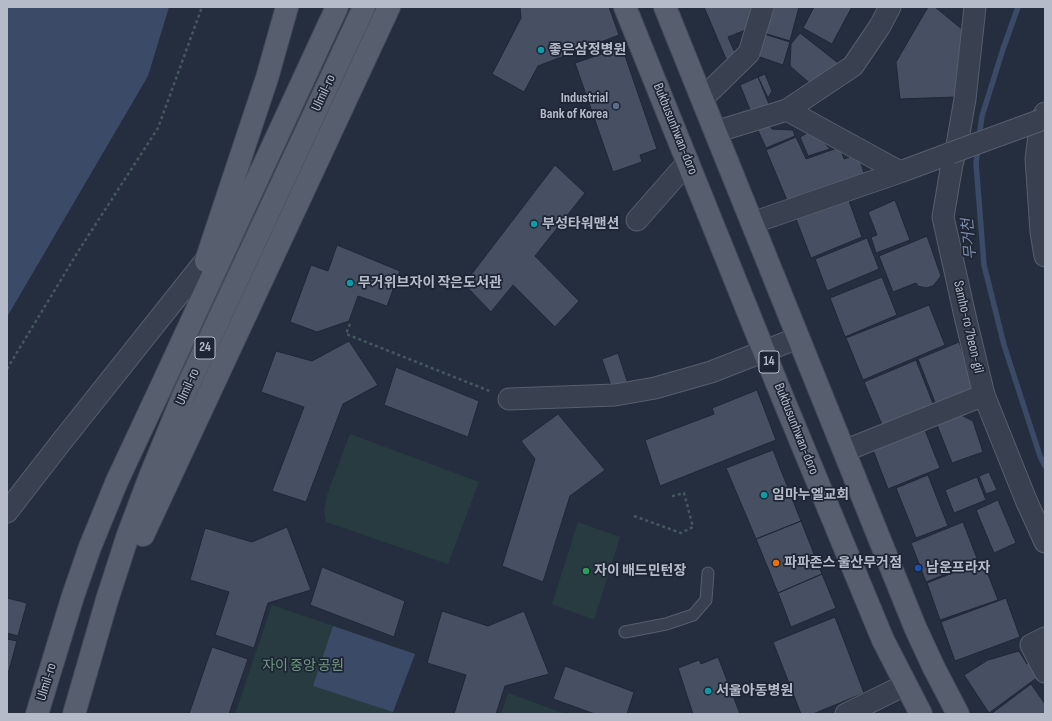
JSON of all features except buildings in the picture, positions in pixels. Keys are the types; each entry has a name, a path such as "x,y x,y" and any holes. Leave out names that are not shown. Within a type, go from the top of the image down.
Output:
{"main road":[{"path":"163,383 268,78 287,7"},
{"path":"163,383 337,7"},
{"name":"Ulmil-ro","path":"76,708 107,600 128,535 151,474 184,394 364,7"},
{"path":"76,708 111,604 389,7"},
{"name":"Bukbusunhwan-doro","path":"625,7 883,640 921,714"},
{"path":"665,7 915,627 958,714"},
{"name":"Ulmil-ro","path":"37,714 90,546 117,480 163,383"}],"street":[{"path":"702,99 749,54 763,7"},
{"path":"715,132 787,110 852,66 880,26 890,7"},
{"name":"Samho-ro 7beon-gil","path":"975,7 964,99 944,217 965,316 984,395 1026,500 1045,542"},
{"path":"787,110 900,172"},
{"path":"752,223 900,172 1044,118"},
{"path":"1044,118 1036,159 1041,232 1045,256"},
{"path":"637,220 688,162"},
{"path":"7,512 206,260"},
{"path":"510,399 615,395 655,388 711,372 798,338"},
{"path":"844,451 984,395"},
{"path":"1045,638 1031,645 1045,672"},
{"path":"846,714 905,685"}],"lane":[{"path":"625,632 666,624 693,614 706,600 708,573"}],"path":[{"path":"7,369 79,250 158,128 202,7"},
{"path":"350,324 346,334 510,399"},
{"path":"634,516 681,533 693,528 684,493 670,498"}],"green space":[{"path":"350,434 479,482 448,564 326,522 324,510 327,495"},
{"name":"자이 배드민턴장","path":"578,522 620,537 594,620 552,604"},
{"name":"자이 중앙 공원","path":"272,605 415,654 392,714 235,714"},
{"path":"508,693 566,714 501,714"}],"water":[{"path":"7,7 169,7 148,76 7,317"},
{"path":"333,626 415,654 393,712 313,686"}],"waterway":[{"name":"무거천","path":"979,138 982,116 1018,7"},
{"name":"무거천","path":"978,148 976,163 984,265 1004,345 1040,456 1045,466"}],"place":[{"name":"좋은삼정병원","path":"541,50"},
{"name":"Industrial Bank of Korea","path":"616,106"},
{"name":"부성타워맨션","path":"534,224"},
{"name":"무거위브자이 작은도서관","path":"350,283"},
{"name":"임마누엘교회","path":"764,495"},
{"name":"파파존스 울산무거점","path":"776,563"},
{"name":"남운프라자","path":"918,568"},
{"name":"자이 배드민턴장","path":"586,571"},
{"name":"서울아동병원","path":"708,691"}]}
